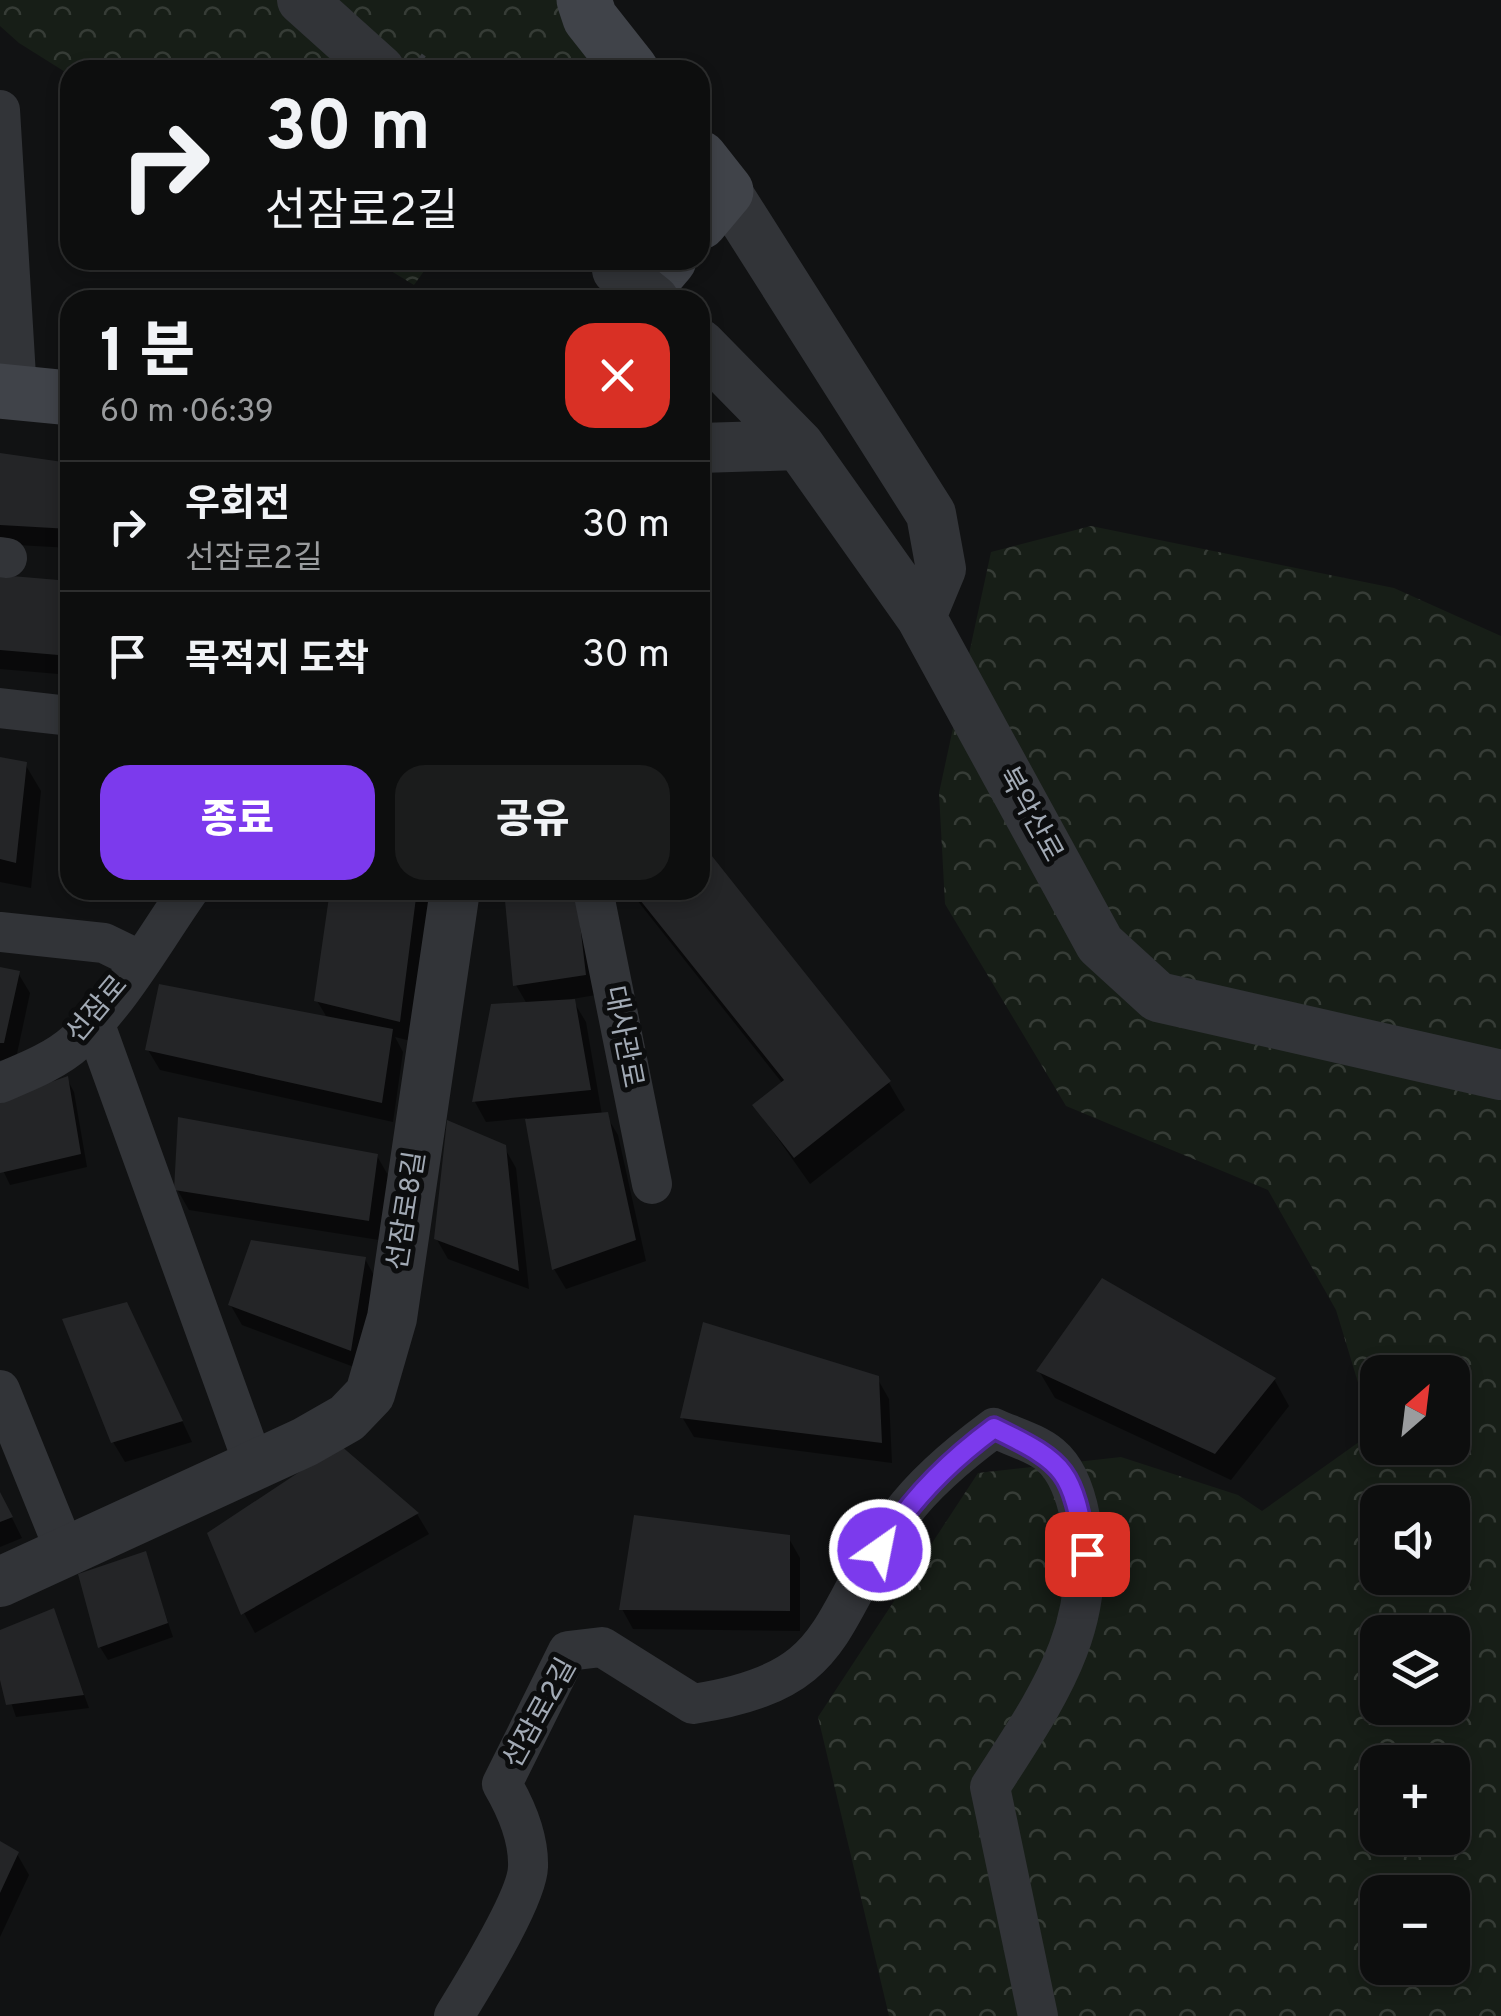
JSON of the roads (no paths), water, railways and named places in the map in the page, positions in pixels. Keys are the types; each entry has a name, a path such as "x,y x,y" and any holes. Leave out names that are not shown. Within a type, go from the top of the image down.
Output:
{"main road":[{"path":"584,0 590,18 623,60"}],"street":[{"path":"302,0 369,60"},
{"path":"0,110 29,394"},
{"path":"710,191 931,514 941,569 921,617"},
{"name":"북악산로","path":"710,354 799,445 921,617 1100,944 1158,996 1501,1075"},
{"path":"710,448 799,445"},
{"path":"0,708 60,715"},
{"name":"선잠로","path":"0,1083 43,1064 74,1044 182,900"},
{"name":"선잠로8길","path":"0,1582 347,1418 370,1394 392,1318 453,900"},
{"name":"대사관로","path":"595,900 652,1184"},
{"name":"선잠로","path":"0,932 104,943 139,960"},
{"path":"94,1022 254,1465"},
{"path":"0,1390 66,1552"},
{"name":"선잠로2길","path":"454,2016 495,1948 528,1869 518,1812 502,1784 568,1651 602,1647 693,1704 748,1696 807,1664 840,1619 900,1516 955,1457 994,1428 1050,1455 1075,1494 1087,1554 1078,1624 1050,1696 990,1787 1038,2016"}]}
